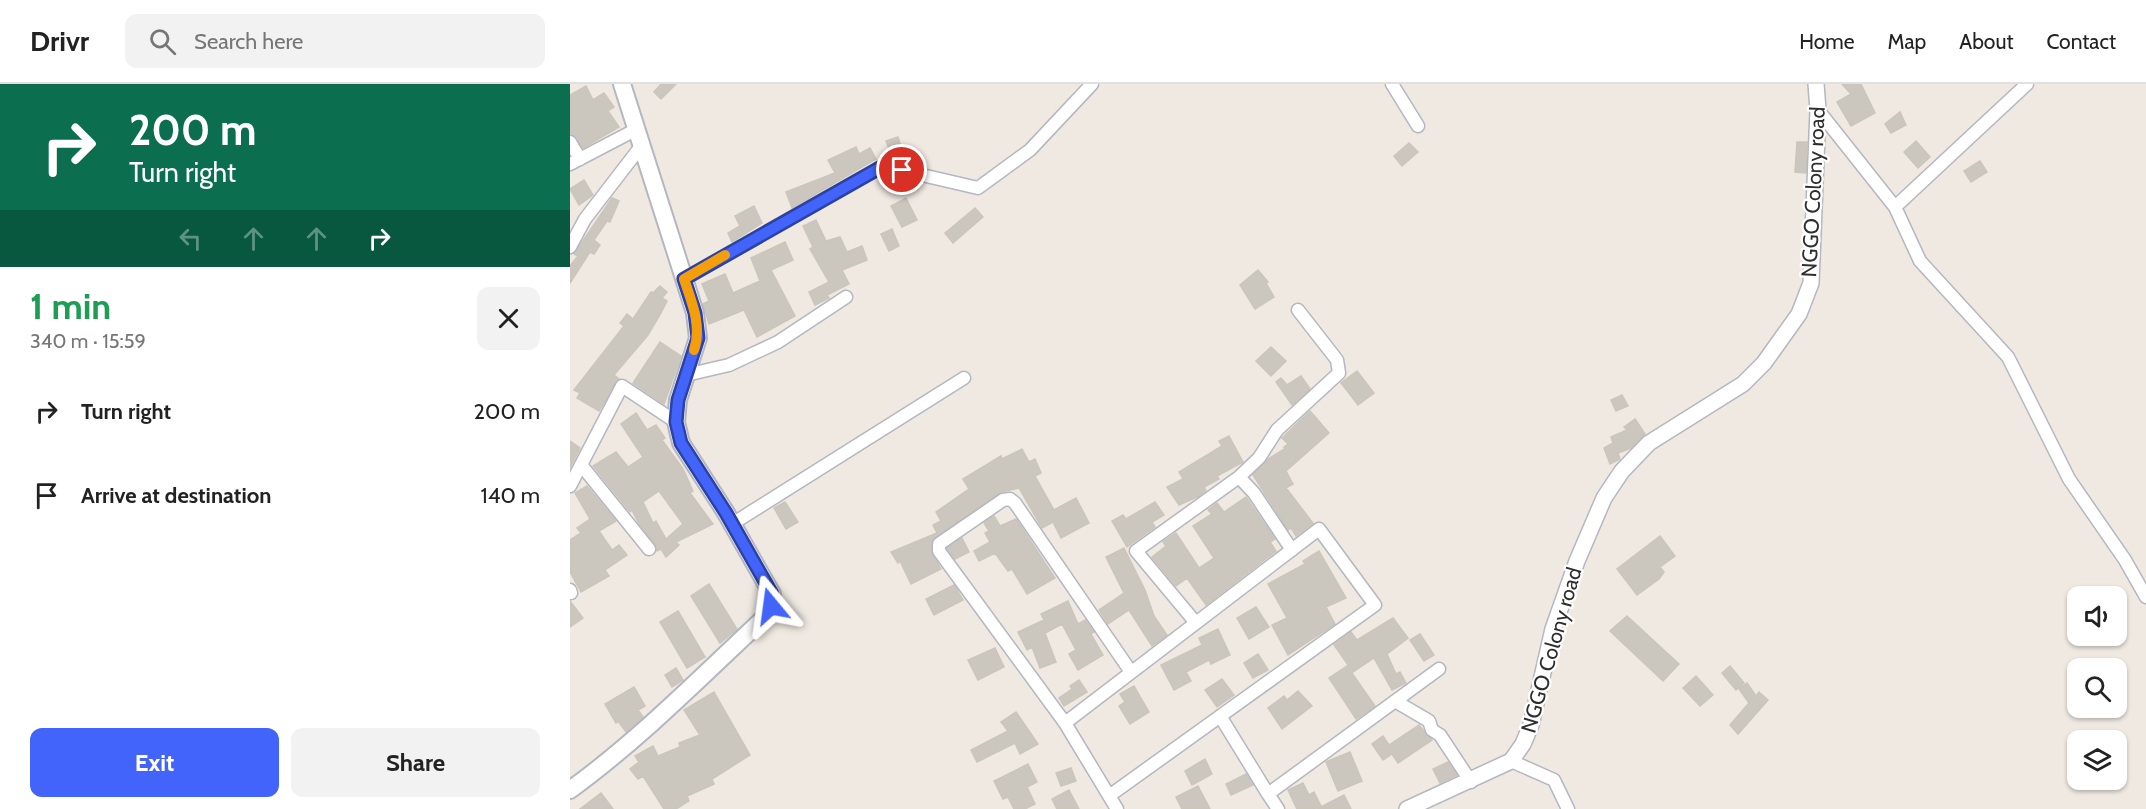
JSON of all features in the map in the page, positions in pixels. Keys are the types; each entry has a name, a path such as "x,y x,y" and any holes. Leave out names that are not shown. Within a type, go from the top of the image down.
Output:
{"main road":[{"path":"570,789 606,763 765,617 771,606 772,594 732,524 681,443 676,422 678,400 698,338 695,313 622,84"}],"street":[{"path":"684,279 883,166 978,188 1030,150 1092,84"},
{"path":"1392,84 1418,126"},
{"name":"NGGO Colony road","path":"1511,761 1523,744 1531,725 1553,629 1577,561 1604,498 1622,471 1649,443 1743,384 1764,363 1799,314 1811,283 1818,110 1816,84"},
{"path":"1895,207 2026,84"},
{"path":"1818,110 1895,207 1920,261 2008,357 2069,479 2126,560 2146,597"},
{"path":"570,142 575,162 639,137"},
{"path":"570,247 585,219 639,137"},
{"path":"686,375 729,365 778,342 846,297"},
{"path":"1196,623 1136,550 1239,477 1259,458 1277,430 1339,373 1337,360 1298,310"},
{"path":"732,524 964,378"},
{"path":"570,486 622,386 676,422"},
{"path":"582,466 649,549"},
{"path":"1239,477 1254,493 1292,550"},
{"path":"1118,809 1065,723 939,551 939,544 1003,500 1010,499 1015,503 1131,672"},
{"path":"1065,723 1319,529 1375,605 1109,796"},
{"path":"1268,794 1439,669"},
{"path":"1395,701 1429,721 1432,730 1440,735 1471,782"},
{"path":"1220,716 1278,809"},
{"path":"1407,809 1471,782 1511,761 1554,780 1568,809"}],"building":[{"path":"661,84 676,84 661,99 654,92"},
{"path":"1842,84 1861,84 1875,113 1851,126 1837,102 1851,94"},
{"path":"586,86 593,100 604,93 614,107 608,111 619,127 583,148 570,132 570,95"},
{"path":"1900,112 1906,125 1891,133 1885,124"},
{"path":"898,137 903,153 892,157 886,141"},
{"path":"1916,141 1930,157 1918,168 1904,152"},
{"path":"1797,142 1807,142 1806,173 1795,172"},
{"path":"1409,143 1418,152 1402,166 1394,156"},
{"path":"856,147 859,154 870,148 876,159 792,208 786,192 835,173 828,160"},
{"path":"1980,161 1987,172 1971,182 1964,171"},
{"path":"584,180 593,195 579,205 570,189"},
{"path":"612,198 619,201 610,222 607,221 594,240 600,245 594,254 590,252 570,283 570,266 578,256 574,254"},
{"path":"906,198 917,220 902,227 891,206"},
{"path":"754,206 762,223 732,242 728,233 740,226 735,216"},
{"path":"975,208 983,217 953,243 945,233"},
{"path":"816,220 826,241 840,237 847,252 862,246 867,260 842,270 849,284 827,295 829,298 815,305 809,292 829,282 810,249 813,247 803,226"},
{"path":"892,229 899,246 889,251 881,234"},
{"path":"785,242 793,260 771,270 795,316 757,337 744,310 709,324 703,304 709,301 702,284 725,274 733,293 760,281 751,258"},
{"path":"1258,270 1268,282 1266,283 1274,297 1255,309 1240,285"},
{"path":"660,286 667,292 662,298 667,301 648,335 614,375 619,379 599,411 577,398 580,393 574,390 624,326 620,323 627,314 633,319 651,292 653,293"},
{"path":"660,342 681,356 664,404 633,383"},
{"path":"1271,347 1286,361 1271,376 1256,361"},
{"path":"1357,371 1374,393 1358,405 1341,383"},
{"path":"1301,376 1310,389 1292,405 1276,382 1281,378 1287,385"},
{"path":"1622,395 1628,406 1616,411 1611,400"},
{"path":"1310,411 1329,433 1286,471 1293,484 1286,488 1313,523 1296,536 1291,528 1288,530 1253,475 1268,459 1286,448 1284,447 1288,444 1282,438"},
{"path":"636,413 647,430 656,425 665,438 662,440 683,469 693,491 690,493 713,524 676,542 679,545 666,557 661,549 657,551 655,544 632,510 630,512 593,466 616,452 628,467 643,457 621,424","holes":["659,491 683,524 666,539 656,521 653,523 643,502"]},
{"path":"1635,419 1645,434 1631,448 1618,453 1620,459 1610,464 1604,448 1613,443 1611,437 1627,430 1624,427"},
{"path":"1229,436 1243,462 1217,476 1219,479 1204,487 1206,490 1199,496 1179,505 1167,487 1183,479 1179,472 1222,446 1219,441"},
{"path":"570,441 580,448 570,468"},
{"path":"1022,449 1029,462 1035,459 1041,473 1035,476 1054,510 1076,498 1089,523 1061,538 1053,522 1042,528 1019,488 1001,492 934,538 931,552 941,569 911,584 900,561 898,563 891,552 937,533 933,525 941,521 936,512 969,489 963,479 1001,456 1002,459"},
{"path":"587,486 616,521 599,531 612,550 619,545 627,555 605,570 609,576 581,592 570,572 570,540 581,533 577,528 590,519 575,493"},
{"path":"1246,497 1275,539 1270,542 1276,551 1206,605 1187,578 1176,586 1152,557 1166,546 1163,542 1176,533 1199,568 1214,558 1193,526 1212,514 1208,510 1217,503 1224,512"},
{"path":"785,502 798,522 786,529 774,508"},
{"path":"1155,502 1164,515 1152,522 1155,527 1127,547 1112,521 1123,515 1126,519"},
{"path":"994,516 1000,526 1016,519 1055,578 1027,594 1012,569 1008,571 995,553 979,561 974,551 990,542 985,533 989,531 984,523"},
{"path":"1660,536 1675,556 1660,567 1664,572 1659,579 1637,595 1617,569"},
{"path":"962,538 969,552 955,559 947,548"},
{"path":"1124,548 1145,590 1154,616 1167,635 1152,646 1129,610 1108,624 1099,610 1124,593 1106,557"},
{"path":"1319,551 1346,598 1326,607 1335,624 1288,655 1272,625 1287,618 1268,584 1305,564 1303,561"},
{"path":"709,584 737,629 720,643 691,596"},
{"path":"954,585 963,600 934,615 926,599"},
{"path":"570,601 583,618 570,627"},
{"path":"1068,601 1078,624 1085,620 1094,632 1091,634 1103,655 1078,670 1069,654 1076,650 1062,624 1045,633 1056,662 1040,668 1032,647 1027,650 1018,632 1044,620 1041,614"},
{"path":"1256,607 1269,627 1249,639 1237,618"},
{"path":"678,611 705,657 687,668 660,622"},
{"path":"1627,616 1679,664 1663,681 1610,631"},
{"path":"1393,618 1408,638 1387,654 1396,674 1400,672 1406,683 1392,690 1374,658 1353,672 1334,645 1351,632 1357,640"},
{"path":"1218,629 1230,655 1211,664 1209,660 1186,672 1191,681 1174,690 1161,665 1202,645 1199,638"},
{"path":"1420,634 1434,655 1424,661 1410,640"},
{"path":"995,648 1004,667 978,680 968,660"},
{"path":"1258,654 1268,670 1253,678 1244,663"},
{"path":"1347,666 1375,706 1356,719 1329,678"},
{"path":"1730,666 1744,683 1736,690 1722,673"},
{"path":"676,668 683,680 672,687 665,675"},
{"path":"1696,676 1713,695 1700,706 1683,688"},
{"path":"1222,679 1234,695 1217,707 1205,690"},
{"path":"1079,680 1087,692 1064,706 1059,698 1072,689 1070,686"},
{"path":"1747,683 1756,696 1759,692 1768,700 1738,734 1730,725 1749,703 1739,689"},
{"path":"1134,686 1149,712 1130,724 1119,706 1125,702 1120,694"},
{"path":"634,687 645,706 638,710 643,717 626,732 618,721 616,723 605,704"},
{"path":"1298,691 1312,706 1282,729 1268,708 1284,696 1287,700"},
{"path":"714,692 750,755 712,779 714,784 687,796 689,801 676,809 664,809 643,776 638,779 630,769 639,762 635,756 653,746 658,756 680,747 679,743 700,735 684,710"},
{"path":"1016,712 1038,744 1020,754 1015,743 977,762 971,750 1008,731 1001,722"},
{"path":"1419,725 1432,740 1398,763 1392,754 1383,760 1372,744 1383,736 1389,745"},
{"path":"1350,752 1362,781 1338,791 1326,762"},
{"path":"1205,759 1212,774 1192,785 1185,771"},
{"path":"1448,762 1457,775 1440,783 1433,769"},
{"path":"1028,764 1037,782 1027,787 1035,804 1025,809 1014,809 1008,797 1003,799 994,781"},
{"path":"1071,768 1076,781 1061,786 1056,773"},
{"path":"1246,774 1253,785 1231,795 1226,784"},
{"path":"1303,783 1309,795 1314,792 1321,806 1314,809 1297,809 1288,790"},
{"path":"1198,786 1210,809 1182,809 1176,797"},
{"path":"1069,790 1079,809 1057,809 1052,799"},
{"path":"601,793 613,809 580,809"},
{"path":"1344,795 1351,809 1317,809"}],"slow traffic":[{"path":"694,350 698,338 695,313 684,279 725,255"}],"route":[{"path":"771,606 772,594 726,513 693,465 681,443 676,422 678,400 698,338 695,313 684,279 883,166 902,170"}]}
